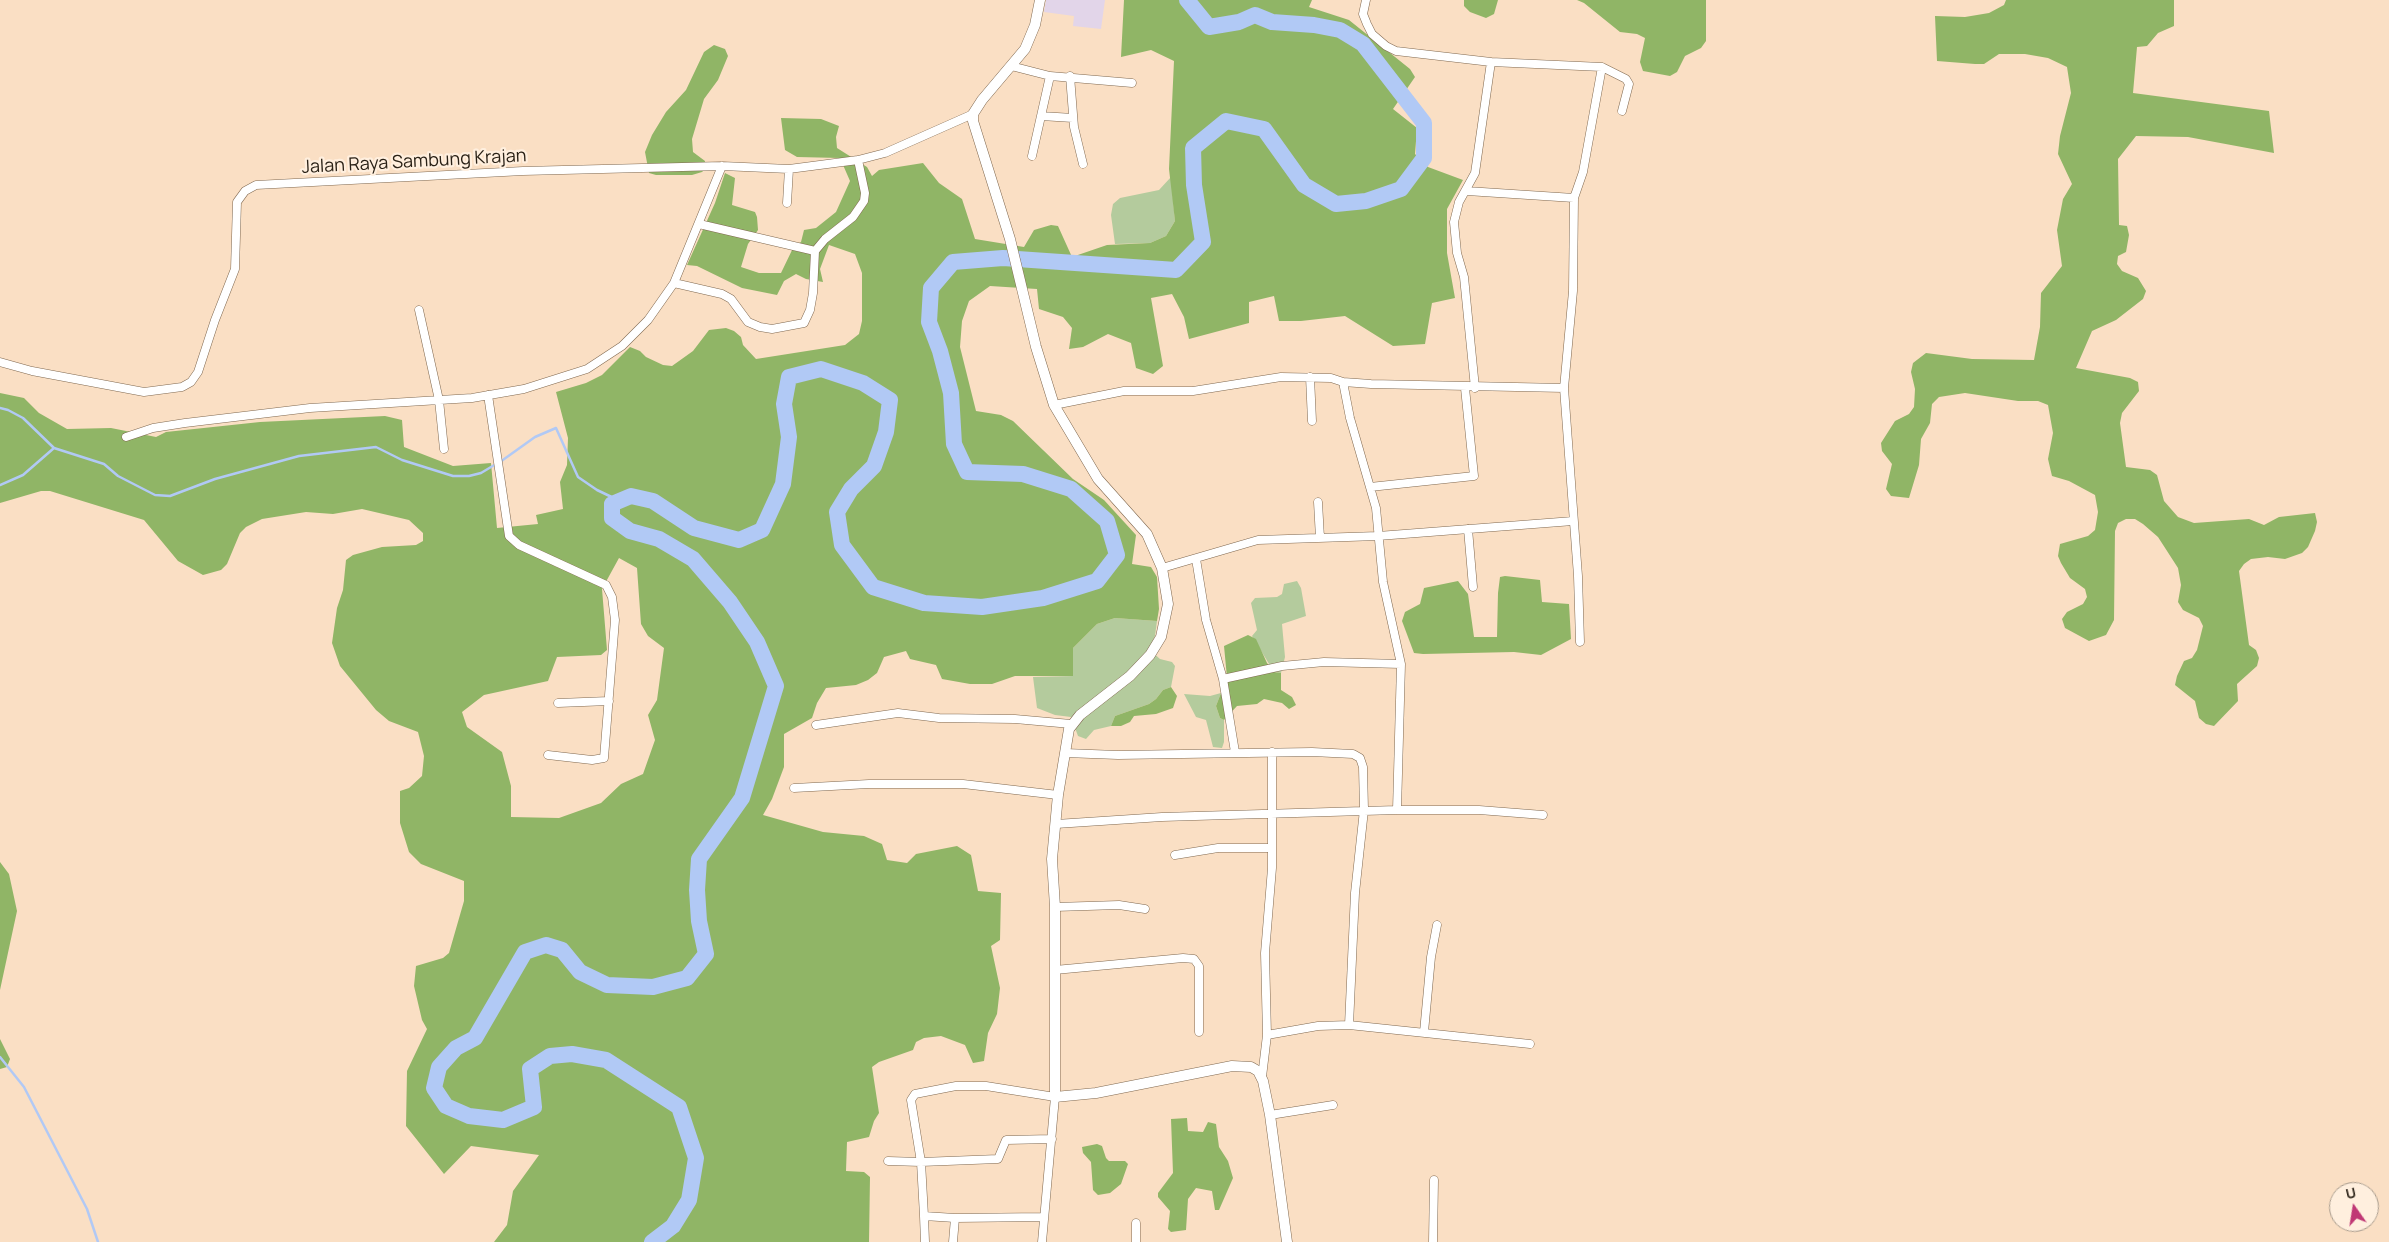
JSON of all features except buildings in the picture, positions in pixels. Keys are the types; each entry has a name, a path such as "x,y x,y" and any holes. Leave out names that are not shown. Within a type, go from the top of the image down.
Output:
{"main road":[{"path":"1040,0 1030,37 1012,66 982,100 973,114 974,127 1010,239 1036,347 1054,405 1098,479 1147,534 1162,568 1168,604 1161,637 1150,655 1130,676 1071,724 1058,795 1052,859 1055,907 1055,1097 1096,1093 1232,1066 1251,1067 1258,1071 1262,1077 1270,1115 1287,1242"}],"street":[{"path":"1366,0 1363,14 1367,24 1372,34 1386,46 1396,50 1492,62 1602,67 1626,79 1629,84 1622,111"},
{"path":"1476,388 1464,278 1457,253 1454,222 1459,202 1467,191 1475,173 1492,62"},
{"path":"1012,66 1050,76 1070,76 1132,83"},
{"path":"1580,642 1578,576 1564,388 1573,291 1574,198 1582,172 1602,67"},
{"path":"1032,156 1050,76"},
{"path":"1070,76 1073,118 1083,164"},
{"name":"Jalan Raya Sambung Krajan","path":"0,362 32,371 144,392 182,387 191,382 198,372 215,320 235,269 237,202 245,191 256,185 523,171 722,166 789,169 858,160 885,153 973,114"},
{"path":"1041,116 1073,118"},
{"path":"674,283 722,294 731,299 748,322 760,327 772,330 804,322 810,310 816,251 826,238 852,217 864,201 865,193 858,160"},
{"path":"126,437 153,428 310,408 488,396 524,389 587,369 622,346 648,320 674,283 722,166"},
{"path":"787,203 789,169"},
{"path":"1467,191 1574,198"},
{"path":"699,224 816,251"},
{"path":"419,310 439,400 444,449"},
{"path":"1054,405 1124,391 1192,391 1281,377 1331,378 1343,382 1465,388 1564,388"},
{"path":"1310,377 1312,421"},
{"path":"1343,382 1350,418 1376,508 1378,536 1391,624 1401,664 1397,810"},
{"path":"1370,487 1474,476 1465,388"},
{"path":"488,396 512,540 609,588 612,597 615,620 604,758 592,760 548,755"},
{"path":"1318,502 1320,538"},
{"path":"1162,568 1258,540 1378,536 1573,521"},
{"path":"1468,529 1473,586"},
{"path":"1196,559 1206,620 1223,679 1235,752"},
{"path":"1223,679 1282,666 1324,662 1401,664"},
{"path":"558,703 609,701"},
{"path":"816,725 898,713 939,718 1014,719 1071,724"},
{"path":"1065,752 1118,755 1272,752 1356,755 1360,758 1363,767 1364,810 1355,893 1349,1025"},
{"path":"1262,1077 1267,1035 1265,953 1272,848 1272,752"},
{"path":"794,788 869,784 963,784 1058,795"},
{"path":"1056,824 1364,810 1479,810 1543,815"},
{"path":"1175,855 1218,848 1272,848"},
{"path":"1055,907 1119,905 1145,909"},
{"path":"1424,1032 1431,957 1437,925"},
{"path":"1055,970 1183,958 1194,959 1199,966 1199,1032"},
{"path":"1267,1035 1318,1026 1349,1025 1530,1044"},
{"path":"925,1242 921,1162 911,1100 915,1094 956,1086 986,1086 1055,1097 1042,1242"},
{"path":"1270,1115 1333,1105"},
{"path":"888,1161 921,1162 998,1159 1006,1140 1052,1139"},
{"path":"1433,1242 1434,1180"},
{"path":"924,1216 955,1218 1044,1217"},
{"path":"953,1242 955,1218"},
{"path":"1136,1223 1136,1242"}],"shaded area":[{"path":"1046,0 1105,0 1101,29 1073,26 1074,16 1044,12"}],"green space":[{"path":"1124,0 1312,0 1309,7 1349,20 1410,69 1415,77 1393,109 1417,128 1415,154 1428,167 1463,180 1447,209 1447,253 1455,298 1432,303 1425,344 1393,346 1345,316 1301,321 1279,321 1274,296 1249,302 1249,323 1189,339 1184,317 1172,294 1151,298 1163,366 1153,374 1136,368 1131,343 1108,334 1083,347 1069,349 1072,328 1063,317 1039,309 1037,289 990,286 969,301 962,321 960,347 976,411 1001,415 1013,421 1073,479 1104,500 1136,535 1132,564 1151,567 1157,577 1159,609 1157,621 1115,618 1097,624 1073,648 1073,676 1015,676 992,684 970,684 942,679 936,665 910,659 906,651 884,657 877,673 868,680 856,685 826,688 817,703 812,718 784,734 784,767 772,799 763,815 823,832 864,836 882,844 887,860 907,863 916,854 957,846 971,855 978,891 1001,893 1000,940 991,946 1000,988 997,1014 988,1033 984,1061 973,1063 965,1045 941,1036 924,1038 916,1042 913,1050 879,1062 872,1067 879,1113 874,1121 869,1137 847,1142 846,1171 864,1172 870,1177 869,1242 494,1242 507,1225 513,1191 539,1155 471,1146 444,1174 406,1126 407,1071 427,1029 422,1020 414,986 416,966 443,958 449,953 464,901 464,881 421,864 409,852 400,823 400,791 409,788 422,776 424,756 418,732 389,721 376,710 340,666 332,643 337,608 343,590 346,560 353,555 382,547 416,545 423,541 423,533 409,520 362,509 333,514 306,512 262,519 246,527 240,533 227,564 221,570 203,575 178,561 144,520 50,491 41,491 0,503 0,393 24,398 39,413 67,429 111,428 156,437 166,432 260,422 385,416 402,420 404,447 453,466 491,463 497,528 538,524 536,515 563,509 560,482 567,465 568,438 556,392 586,383 602,375 630,347 663,365 672,366 693,351 709,330 726,328 734,331 741,337 743,345 756,359 845,345 859,334 862,321 862,273 855,254 829,245 820,269 823,282 806,279 796,274 784,281 777,295 742,288 697,266 687,265 715,203 725,173 735,178 732,205 755,212 757,217 758,230 748,244 741,267 759,273 781,273 794,246 801,242 804,230 816,228 836,212 850,181 840,158 797,157 785,150 781,118 821,119 839,126 836,137 837,148 867,167 872,176 879,170 923,163 939,183 962,199 975,239 1024,247 1034,230 1051,225 1058,226 1072,257 1107,245 1150,243 1166,236 1175,221 1169,169 1174,61 1151,50 1121,57","holes":["619,558 637,568 641,624 648,636 664,648 657,700 648,715 655,740 643,774 621,784 601,803 559,818 511,817 511,786 502,752 467,727 462,712 484,695 548,681 557,657 601,655 607,650 602,589"]},
{"path":"1464,0 1498,0 1494,14 1486,18 1470,12 1464,6"},
{"path":"1577,0 1706,0 1706,41 1701,48 1685,56 1677,72 1670,76 1643,71 1640,62 1645,38 1637,34 1620,32 1584,3"},
{"path":"2006,0 2174,0 2174,26 2158,33 2147,46 2137,47 2133,93 2269,111 2274,153 2188,137 2136,136 2118,159 2119,225 2127,226 2129,235 2126,252 2118,256 2117,264 2122,271 2138,278 2146,291 2143,299 2116,320 2092,331 2076,368 2130,378 2138,382 2139,391 2122,413 2120,423 2126,467 2150,470 2157,475 2164,501 2178,517 2194,523 2249,519 2264,525 2279,517 2315,513 2317,522 2315,531 2308,547 2302,553 2285,559 2268,557 2251,559 2239,571 2249,645 2256,650 2259,658 2257,666 2237,684 2238,701 2214,726 2206,724 2199,718 2195,701 2175,685 2184,661 2192,658 2197,650 2203,626 2199,618 2183,610 2178,602 2181,585 2178,568 2158,537 2143,524 2135,519 2126,519 2118,523 2115,531 2114,620 2106,635 2089,641 2065,628 2062,619 2067,612 2083,604 2087,597 2085,589 2070,578 2061,563 2058,556 2060,544 2088,536 2095,530 2098,512 2095,495 2069,481 2052,476 2048,459 2053,433 2048,405 2038,401 2018,401 1965,393 1939,397 1932,404 1930,423 1921,439 1919,465 1909,498 1891,496 1886,489 1892,464 1882,451 1881,443 1895,421 1909,414 1914,407 1915,389 1911,372 1913,363 1926,353 1972,359 2034,360 2040,327 2041,293 2062,266 2057,230 2063,199 2072,184 2058,154 2060,136 2071,93 2067,67 2048,58 2025,54 1999,54 1984,64 1937,61 1935,16 1965,17 1989,13 2004,5"},
{"path":"714,45 725,49 728,56 718,80 704,99 692,139 693,152 705,161 705,169 692,175 656,175 649,173 645,152 652,135 666,112 686,90 704,52"},
{"path":"1171,177 1175,221 1166,236 1150,243 1115,244 1111,215 1113,204 1120,198 1159,190"},
{"path":"1500,577 1540,580 1542,602 1569,604 1571,639 1541,655 1514,652 1414,653 1402,621 1405,612 1420,604 1424,588 1458,581 1468,594 1474,637 1497,637"},
{"path":"1297,581 1301,588 1306,616 1282,624 1285,657 1281,673 1274,672 1252,636 1257,630 1251,603 1255,598 1277,597 1282,594 1284,584"},
{"path":"1115,618 1157,621 1155,636 1149,649 1160,659 1172,662 1175,666 1171,687 1163,690 1149,704 1115,716 1111,726 1094,730 1086,739 1078,736 1071,717 1055,715 1037,708 1033,677 1073,676 1073,648 1097,624"},
{"path":"1248,635 1256,639 1267,663 1274,672 1281,673 1281,690 1292,697 1296,705 1289,709 1282,703 1264,699 1257,704 1237,706 1224,720 1220,718 1216,706 1221,693 1228,688 1224,646"},
{"path":"1171,687 1177,696 1173,708 1156,714 1134,716 1130,722 1121,726 1111,726 1115,716 1149,704 1163,690"},
{"path":"1221,693 1216,706 1220,718 1224,720 1224,742 1222,748 1213,747 1206,720 1196,717 1184,694 1210,696"},
{"path":"0,862 9,874 17,911 0,990"},
{"path":"0,1039 10,1059 7,1067 0,1069"},
{"path":"1187,1118 1188,1131 1203,1132 1208,1122 1216,1124 1219,1147 1228,1161 1233,1178 1219,1210 1215,1210 1212,1191 1196,1188 1188,1199 1186,1230 1171,1232 1168,1229 1170,1211 1158,1197 1158,1193 1173,1173 1171,1119"},
{"path":"1097,1144 1102,1146 1109,1161 1125,1161 1128,1164 1121,1184 1110,1193 1098,1195 1093,1190 1091,1162 1083,1153 1082,1147"}],"waterway":[{"path":"652,1242 673,1226 689,1200 696,1158 679,1107 606,1060 572,1054 550,1056 530,1069 534,1107 503,1120 469,1116 446,1106 434,1088 439,1067 456,1048 475,1038 525,952 546,945 562,950 580,972 607,985 653,987 687,978 706,954 699,921 697,890 699,859 742,798 776,686 757,642 730,602 693,559 659,539 630,531 612,518 612,504 631,496 653,501 694,528 739,540 762,530 783,484 789,437 784,404 789,377 821,369 863,383 890,400 886,432 874,466 851,489 837,512 842,545 873,587 924,603 982,607 1043,598 1097,581 1117,555 1107,521 1071,489 1023,474 967,472 954,444 951,393 940,351 929,322 931,288 953,262 1003,258 1176,270 1203,242 1194,185 1193,148 1226,121 1264,129 1304,185 1336,204 1366,201 1401,189 1424,158 1424,123 1363,44 1340,30 1314,25 1272,22 1255,15 1239,22 1209,27 1187,0"},
{"path":"0,408 23,418 54,448"},
{"path":"500,462 535,437 556,428 578,477 597,490 620,501"},
{"path":"0,485 23,475 54,448 104,464 118,476 155,495 170,496 215,479 299,456 376,447 402,460 453,476 469,476 481,473 496,464"},
{"path":"0,1057 24,1087 87,1209 98,1242"}]}
